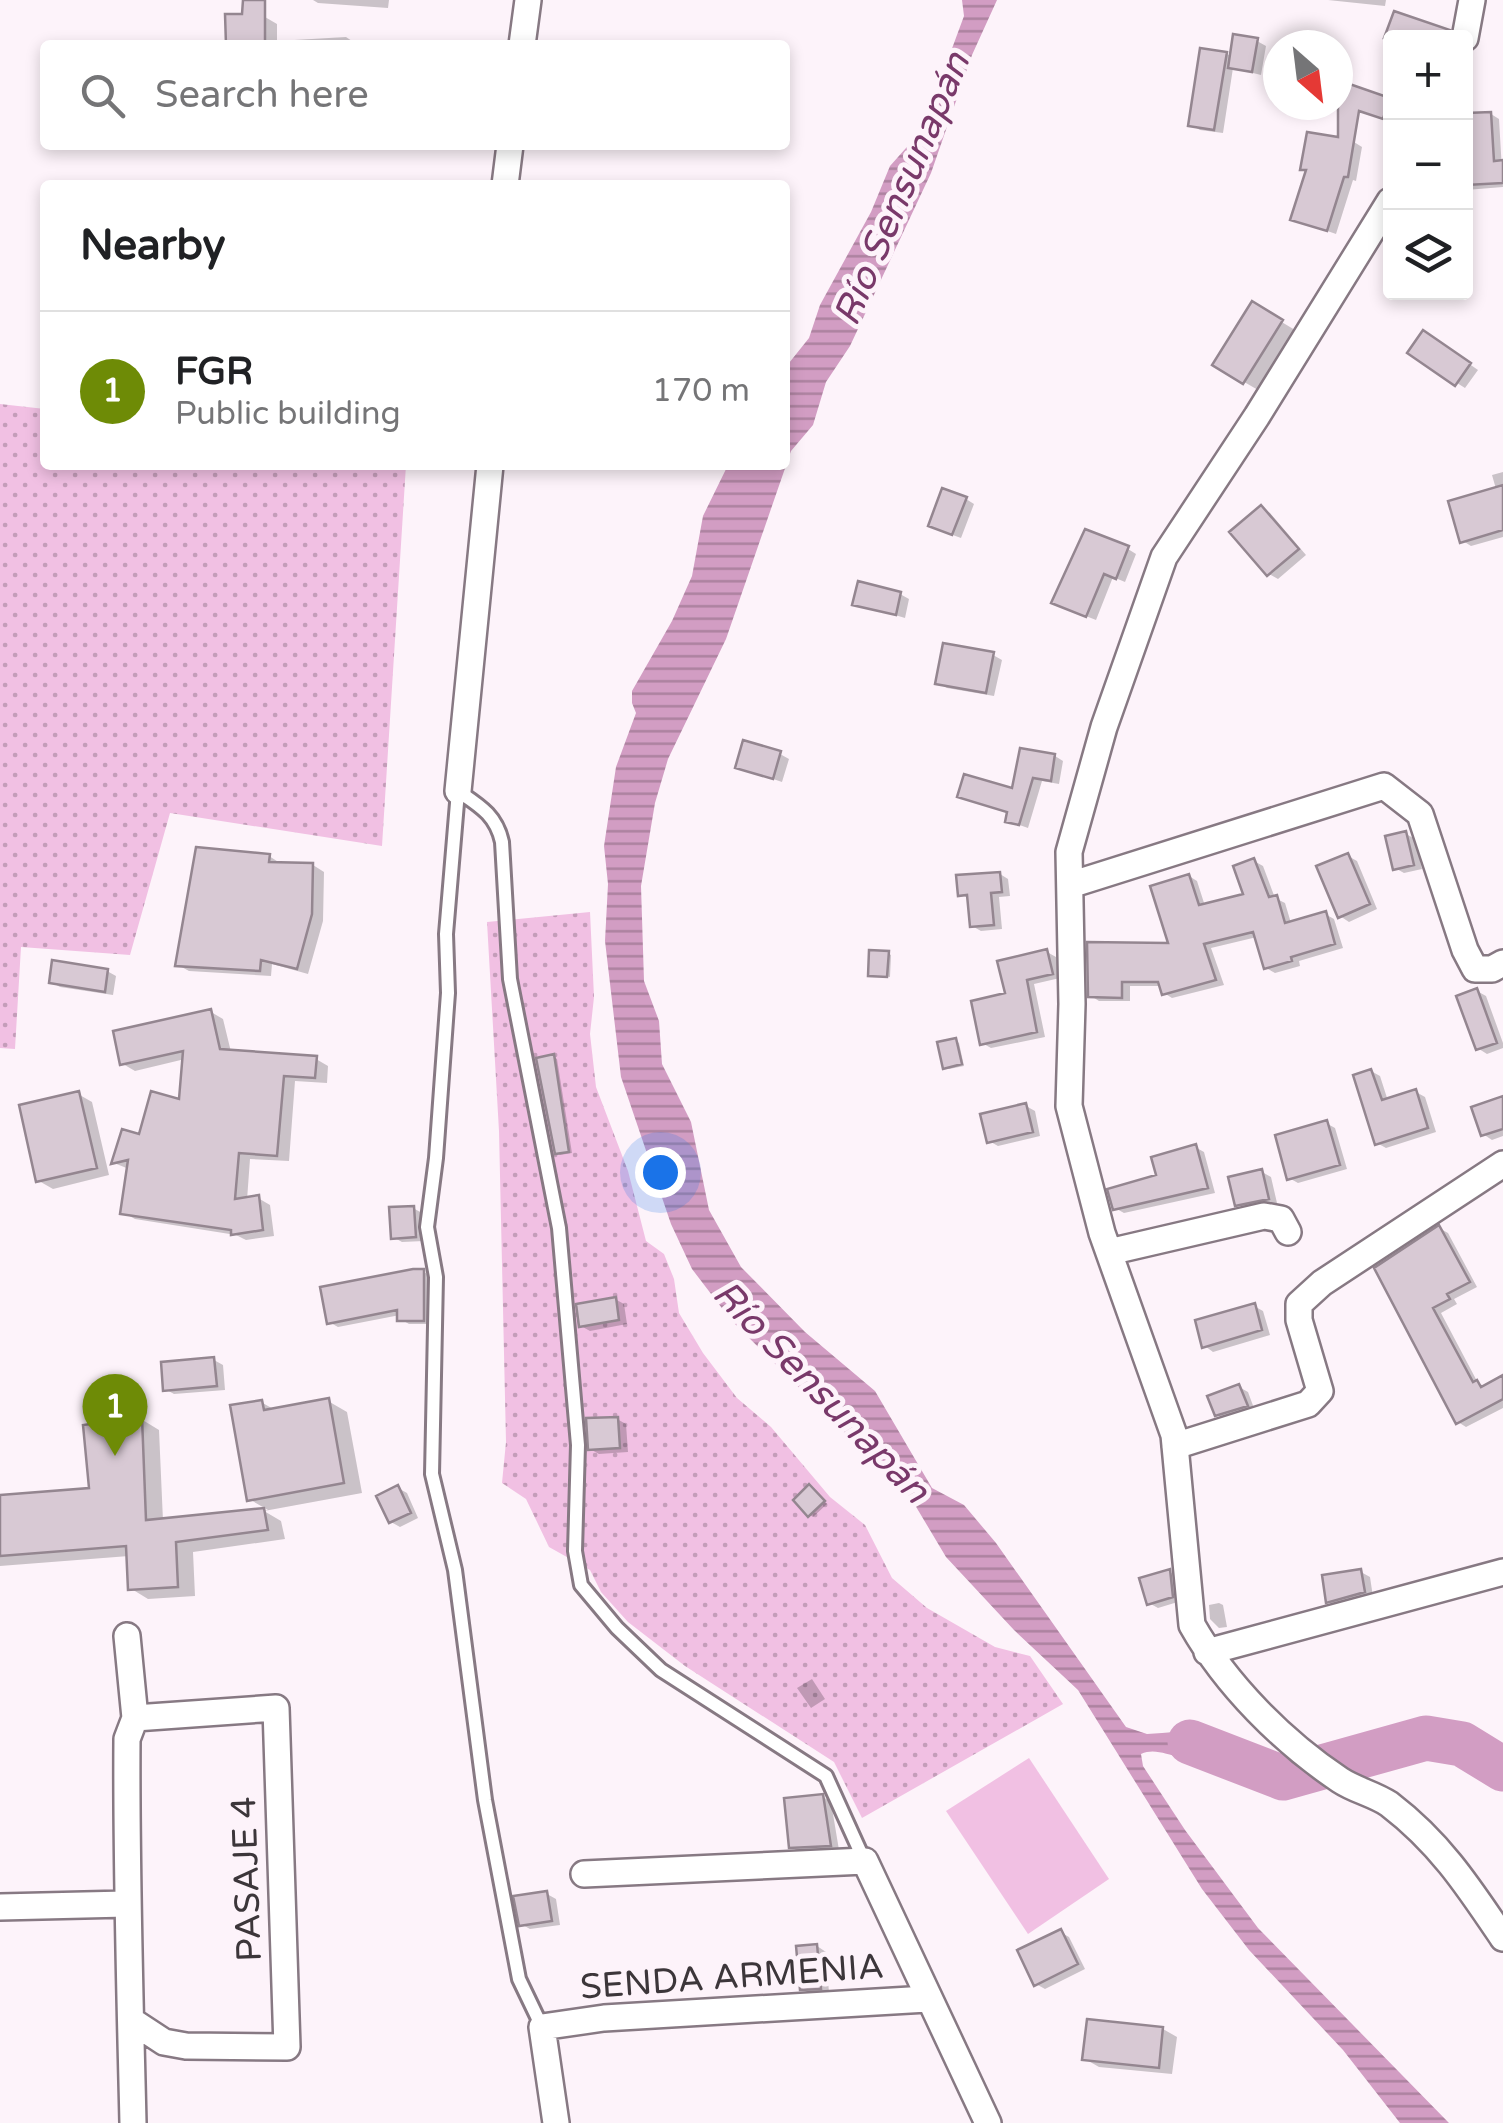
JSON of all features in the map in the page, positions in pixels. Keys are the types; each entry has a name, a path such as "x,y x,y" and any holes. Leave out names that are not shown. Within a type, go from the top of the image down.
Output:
{"street":[{"path":"523,40 528,0"},
{"path":"1466,30 1472,0"},
{"path":"506,180 509,150"},
{"path":"1384,210 1258,416 1164,557 1104,727 1069,852 1069,1106 1109,1252 1174,1435 1192,1625 1207,1652 1272,1725 1341,1781 1386,1802 1454,1863 1503,1938"},
{"path":"458,791 490,470"},
{"path":"1070,885 1384,786 1420,814 1465,950 1475,969 1492,969 1503,963"},
{"path":"1176,1446 1308,1404 1320,1390 1299,1320 1300,1304 1322,1283 1503,1164"},
{"path":"1109,1252 1264,1216 1281,1219 1288,1232"},
{"path":"1207,1652 1503,1572"},
{"path":"127,1636 136,1718 127,1739 126,1904 133,2123"},
{"name":"PASAJE 4","path":"132,2021 164,2042 186,2046 288,2048 276,1708 136,1718"},
{"path":"584,1874 864,1861 988,2123"},
{"path":"0,1906 126,1904"},
{"name":"SENDA ARMENIA","path":"542,2026 604,2018 926,1999"},
{"path":"542,2026 556,2123"}],"lane":[{"path":"542,2026 519,1979 485,1800 456,1570 432,1474 436,1277 426,1227 436,1158 446,1012 446,934 458,791 498,823 502,842 510,980 559,1228 578,1445 575,1551 581,1585 660,1670 826,1776 864,1861"}],"shaded area":[{"path":"0,404 40,408 40,470 406,470 382,846 170,813 130,955 21,947 15,1049 0,1048"},
{"path":"590,912 594,997 590,1034 596,1087 628,1171 646,1241 664,1254 674,1279 679,1313 737,1398 771,1427 830,1497 865,1525 892,1578 927,1608 995,1647 1030,1656 1063,1704 862,1818 834,1762 685,1666 628,1622 601,1592 590,1570 549,1547 526,1499 502,1483 506,1442 499,1131 487,922"},
{"path":"1029,1758 1109,1879 1028,1934 946,1811"}],"water":[{"name":"Río Sensunapán","path":"962,0 997,0 972,55 931,173 850,346 826,382 813,425 790,454 790,362 809,338 820,305 871,212 890,166 914,139 930,108 964,16"},
{"name":"Río Sensunapán","path":"726,470 784,470 726,639 668,759 655,803 641,886 644,981 659,1021 662,1064 691,1122 709,1210 741,1267 805,1332 875,1391 932,1488 964,1505 996,1543 1126,1727 1147,1734 1214,1734 1247,1764 1156,1752 1141,1754 1143,1766 1185,1830 1258,1928 1449,2123 1400,2123 1343,2050 1249,1950 1202,1889 1078,1690 1014,1630 946,1557 912,1500 731,1320 692,1269 671,1224 621,1077 605,941 608,884 604,846 616,767 636,713 632,691 672,621 692,576 703,516"}],"building":[{"path":"243,0 265,0 265,40 226,40 225,14 242,14"},
{"path":"1394,11 1450,30 1387,30"},
{"path":"1233,34 1258,38 1252,72 1228,68"},
{"path":"1200,48 1227,52 1214,130 1188,126"},
{"path":"1353,85 1383,96 1383,119 1359,111 1348,177 1344,177 1327,231 1290,220 1306,170 1300,170 1307,132 1338,137 1338,120 1353,120"},
{"path":"1491,112 1494,161 1503,160 1503,183 1473,185 1473,113"},
{"path":"1252,301 1283,320 1243,384 1212,365"},
{"path":"1423,330 1471,363 1455,386 1407,353"},
{"path":"1503,485 1503,530 1460,543 1448,501"},
{"path":"942,488 967,497 952,535 928,526"},
{"path":"1261,505 1299,549 1267,576 1229,532"},
{"path":"1085,529 1129,546 1116,579 1104,574 1086,617 1051,603"},
{"path":"858,581 901,592 896,615 852,605"},
{"path":"943,643 994,652 986,693 935,684"},
{"path":"743,740 781,751 773,779 735,768"},
{"path":"1020,748 1055,754 1051,781 1033,778 1019,825 1005,822 1007,812 957,797 964,774 1012,788"},
{"path":"1406,831 1414,865 1393,870 1385,836"},
{"path":"196,847 270,854 269,862 313,863 312,914 297,969 261,960 260,971 175,966"},
{"path":"1348,853 1370,904 1338,918 1316,866"},
{"path":"1254,858 1269,897 1277,895 1285,923 1326,911 1335,944 1264,969 1253,932 1204,944 1216,980 1162,995 1158,982 1122,982 1122,998 1088,997 1087,942 1168,943 1150,886 1189,874 1199,905 1243,894 1233,866"},
{"path":"1000,872 1002,892 991,893 994,925 970,927 967,895 958,896 956,875"},
{"path":"1047,949 1053,974 1027,980 1037,1032 980,1045 971,1001 1005,993 997,961"},
{"path":"869,950 889,951 887,977 868,976"},
{"path":"52,960 108,969 105,992 49,983"},
{"path":"1477,988 1497,1043 1476,1050 1456,996"},
{"path":"211,1009 220,1049 317,1056 315,1078 284,1076 277,1156 239,1153 235,1199 259,1195 263,1230 231,1235 231,1230 120,1214 128,1160 111,1164 122,1129 139,1134 151,1091 179,1099 183,1051 120,1065 113,1031"},
{"path":"956,1038 962,1064 943,1069 937,1042"},
{"path":"554,1054 569,1152 555,1154 536,1058"},
{"path":"1371,1069 1382,1100 1416,1089 1428,1128 1375,1145 1353,1075"},
{"path":"79,1091 97,1168 36,1182 19,1105"},
{"path":"1503,1096 1503,1129 1481,1136 1471,1107"},
{"path":"1026,1103 1033,1132 987,1143 980,1114"},
{"path":"1327,1120 1340,1165 1287,1180 1275,1135"},
{"path":"1196,1144 1208,1188 1113,1210 1107,1189 1156,1175 1151,1157"},
{"path":"1262,1169 1269,1199 1235,1206 1228,1177"},
{"path":"414,1206 416,1237 391,1239 389,1207"},
{"path":"1439,1225 1470,1282 1447,1294 1450,1299 1433,1308 1473,1382 1477,1380 1481,1387 1503,1375 1503,1399 1456,1424 1374,1268"},
{"path":"424,1269 424,1321 397,1321 397,1310 327,1324 320,1287"},
{"path":"616,1297 619,1320 579,1327 576,1304"},
{"path":"1255,1303 1262,1330 1202,1348 1195,1320"},
{"path":"214,1357 217,1386 163,1391 161,1362"},
{"path":"1239,1384 1248,1406 1215,1416 1207,1396"},
{"path":"329,1398 344,1483 247,1501 230,1405 262,1400 264,1410"},
{"path":"142,1417 146,1520 264,1508 268,1530 176,1542 178,1587 128,1590 126,1546 0,1556 0,1495 89,1488 83,1425"},
{"path":"618,1417 620,1448 588,1450 586,1418"},
{"path":"809,1484 825,1501 808,1517 793,1500"},
{"path":"398,1485 411,1513 389,1523 376,1496"},
{"path":"1170,1569 1173,1597 1147,1605 1139,1578"},
{"path":"1361,1569 1365,1592 1326,1603 1322,1575"},
{"path":"823,1794 831,1846 789,1848 784,1798"},
{"path":"547,1891 552,1921 519,1926 513,1896"},
{"path":"1061,1929 1078,1964 1034,1986 1017,1950"},
{"path":"817,1944 821,1989 800,1990 796,1946"},
{"path":"1087,2019 1163,2027 1159,2068 1082,2060"}],"waterway":[{"path":"1190,1742 1283,1778 1426,1738 1462,1744 1503,1769"}],"place":[{"name":"FGR","path":"115,1456"}]}
